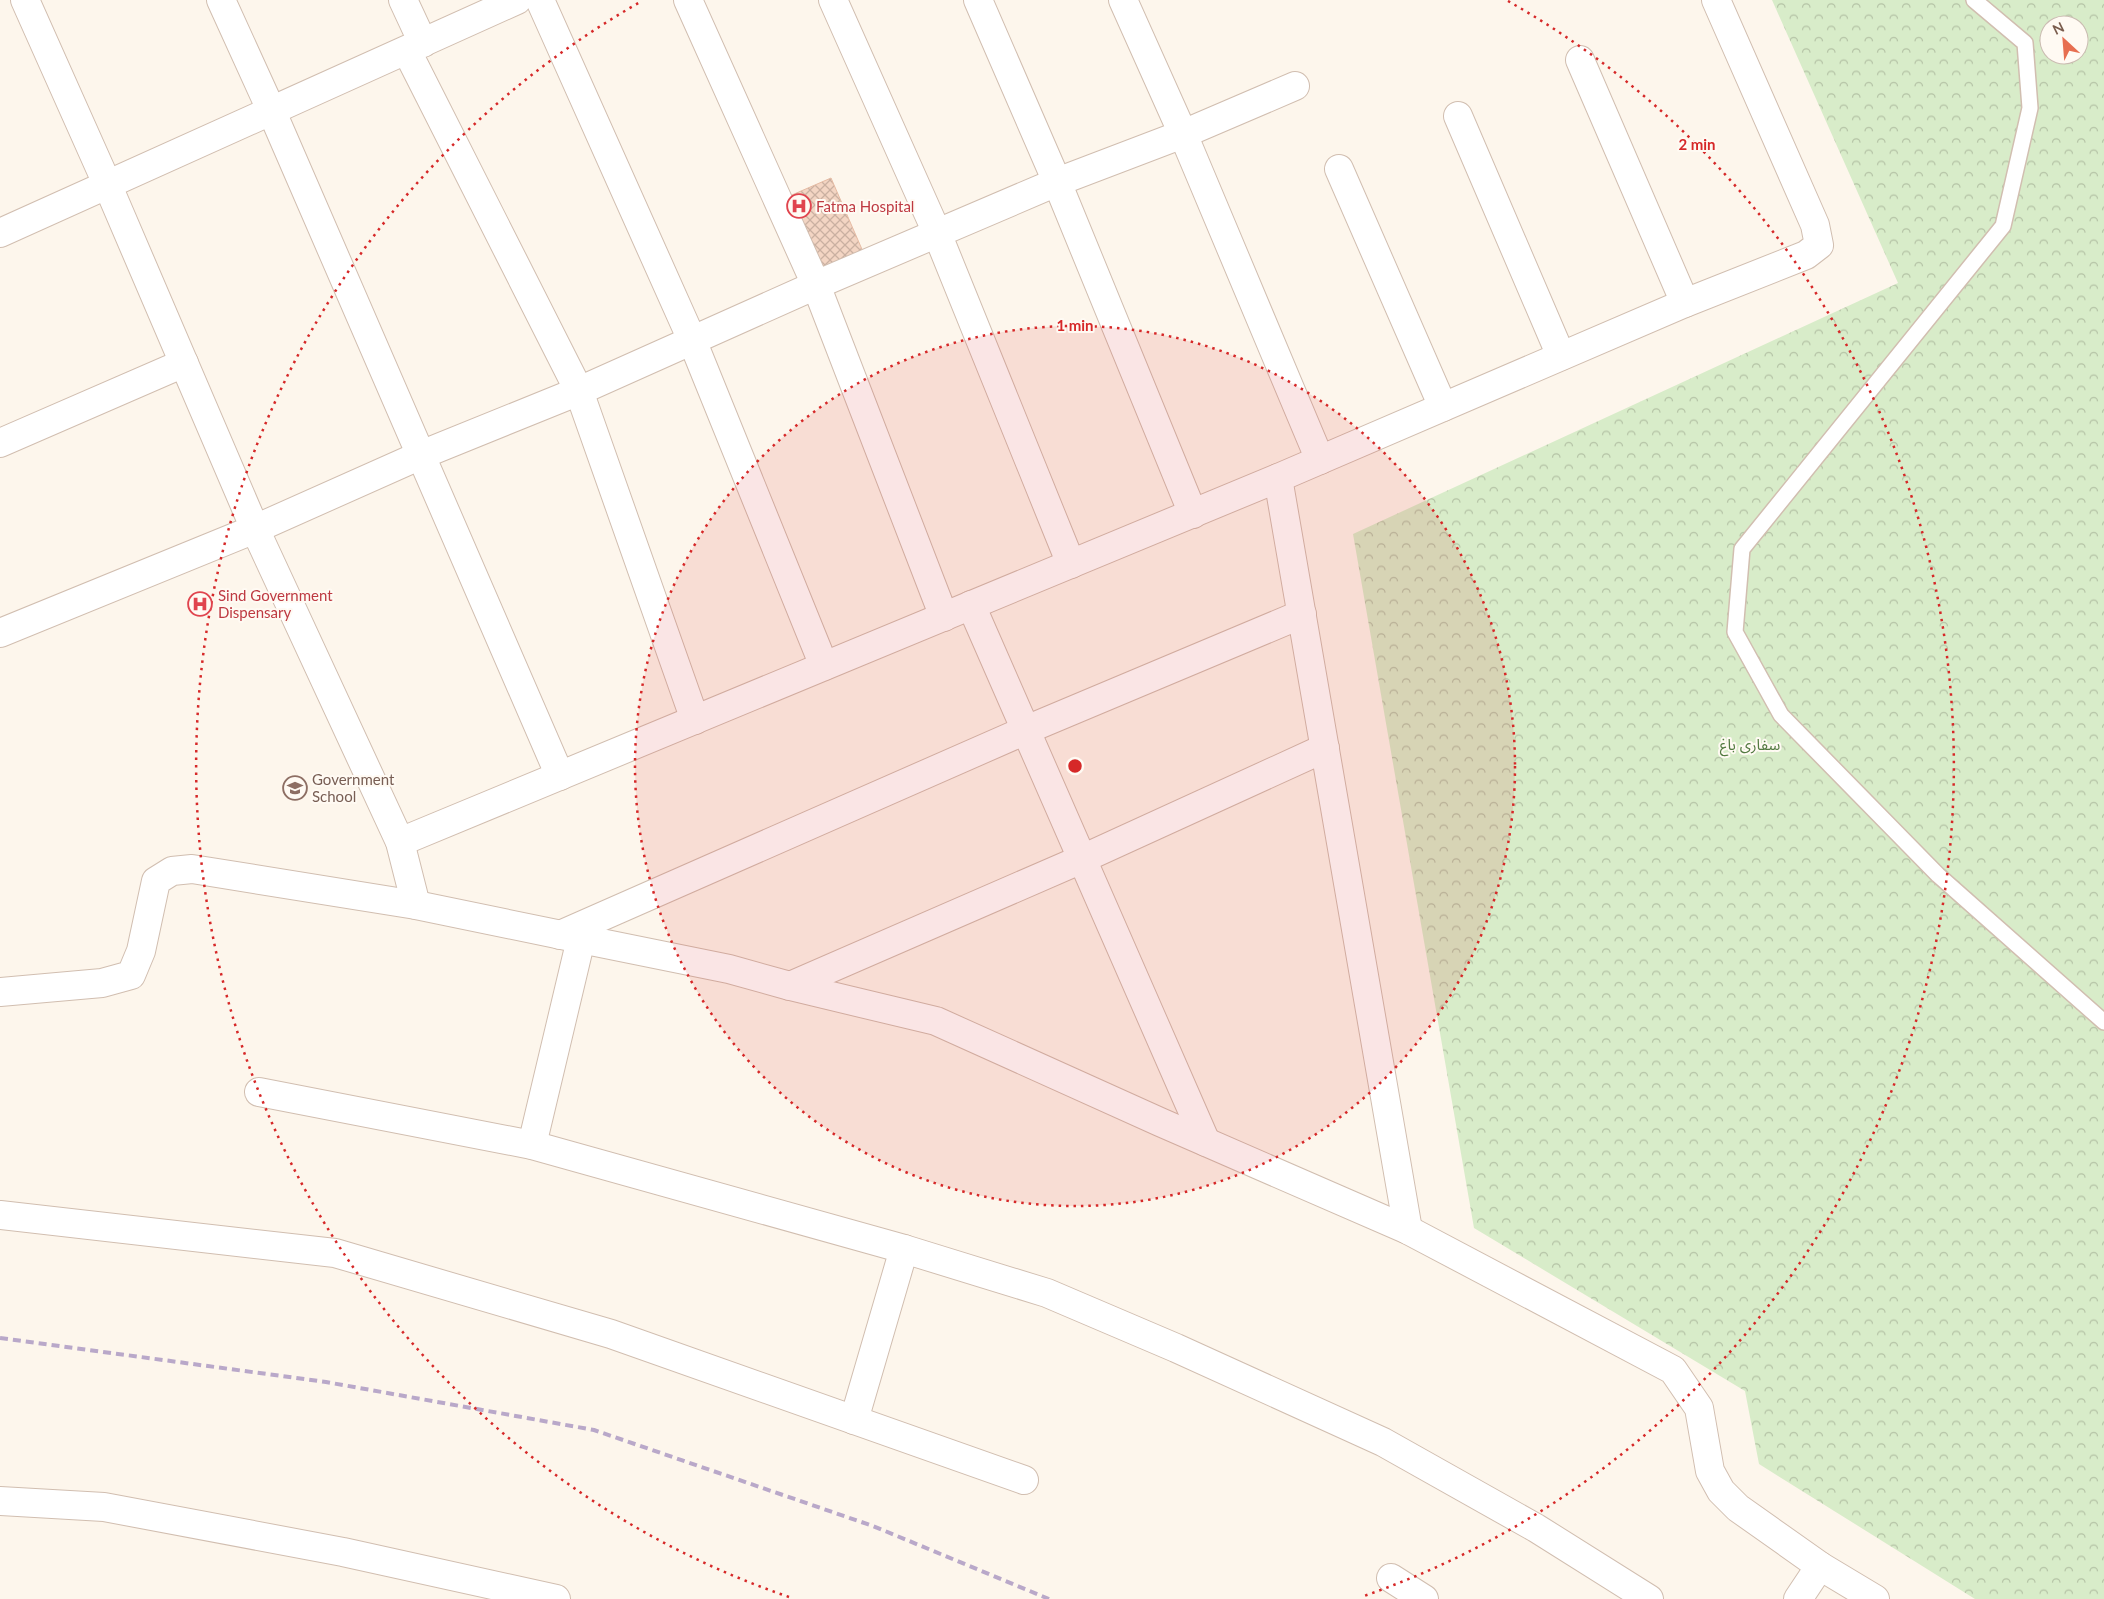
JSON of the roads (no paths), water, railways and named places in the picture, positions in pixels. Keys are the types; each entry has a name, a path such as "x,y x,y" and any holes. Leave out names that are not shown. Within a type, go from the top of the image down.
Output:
{"street":[{"path":"26,0 255,529 400,842 416,905"},
{"path":"221,0 272,112 560,776"},
{"path":"403,0 415,47 579,390 695,720"},
{"path":"0,233 108,186 517,0"},
{"path":"540,0 692,340 824,666"},
{"path":"688,0 816,285 944,617"},
{"path":"833,0 937,233 1071,564"},
{"path":"978,0 1058,182 1193,514"},
{"path":"1123,0 1183,134 1320,460"},
{"path":"400,842 1193,514 1685,303 1806,255 1819,245 1815,225 1716,0"},
{"path":"1580,60 1685,303"},
{"path":"0,633 255,529 421,455 579,390 937,233 1058,182 1183,134 1295,86"},
{"path":"1458,116 1561,356"},
{"path":"1339,169 1443,407"},
{"path":"0,444 184,363"},
{"path":"1278,478 1408,1230"},
{"path":"971,605 1206,1142"},
{"path":"570,937 1026,730 1302,614"},
{"path":"790,986 1082,859 1325,748"},
{"path":"0,992 102,983 132,975 141,951 156,881 172,871 192,869 416,905 729,969 790,986 936,1021 1408,1230 1672,1370 1699,1408 1710,1471 1721,1491 1738,1508 1820,1566 1875,1599"},
{"path":"532,1145 570,937"},
{"path":"258,1092 532,1145 904,1249 1047,1293 1176,1348 1383,1442 1536,1528 1649,1599"},
{"path":"0,1216 335,1253 611,1334 1024,1480"},
{"path":"854,1420 904,1249"},
{"path":"0,1501 104,1507 343,1552 556,1599"},
{"path":"1798,1599 1820,1566"},
{"path":"1391,1578 1424,1599"}],"lane":[{"path":"1974,0 2025,43 2030,108 2004,226 1742,549 1735,632 1780,715 1938,875 2104,1022"}],"railway":[{"path":"0,1338 326,1382 594,1430 873,1526 1049,1599"}],"place":[{"name":"Fatma Hospital","path":"799,206"},
{"name":"Sind Government Dispensary","path":"200,604"},
{"name":"Government School","path":"295,788"}],"park label":[{"name":"سفاری باغ","path":"1750,744"}]}
